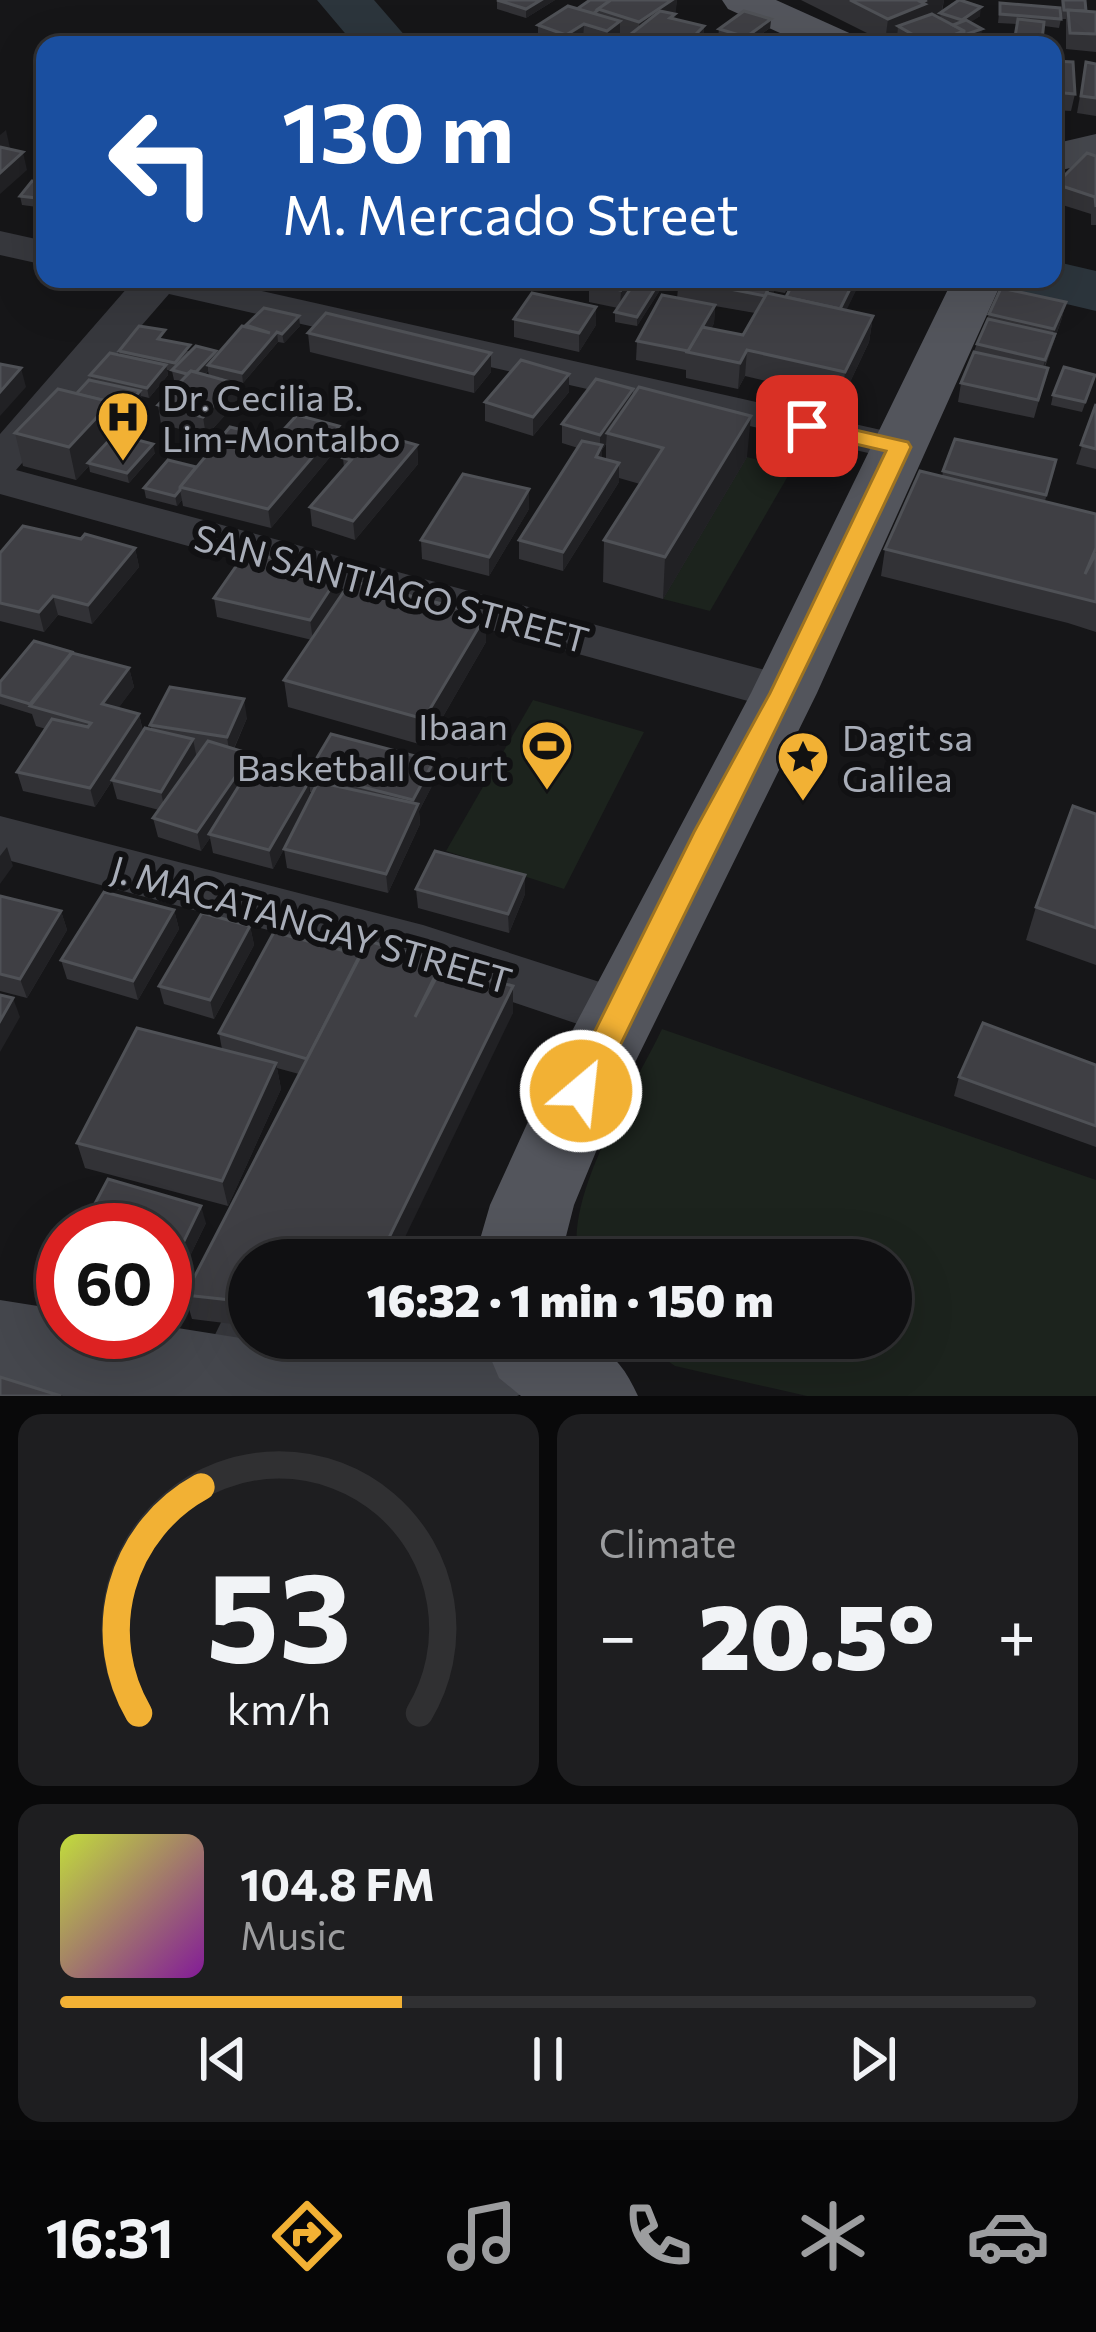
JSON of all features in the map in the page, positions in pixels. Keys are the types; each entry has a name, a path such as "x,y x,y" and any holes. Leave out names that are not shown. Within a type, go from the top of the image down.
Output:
{"main road":[{"path":"742,0 821,36"},
{"path":"1062,131 1096,137"},
{"path":"1062,156 1096,148"},
{"path":"523,1239 532,1205 581,1091 709,832 784,693 974,288"},
{"path":"0,1343 157,1380 333,1396"},
{"path":"346,1396 550,1361"}],"street":[{"path":"0,242 36,251"},
{"path":"0,461 151,288"},
{"path":"193,288 899,447"},
{"name":"SAN SANTIAGO STREET","path":"0,481 784,693"},
{"name":"J. MACATANGAY STREET","path":"0,837 622,1014"}],"lane":[{"path":"157,1380 228,1317"}],"shaded area":[{"path":"747,457 792,469 710,611 663,599"},
{"name":"Ibaan Basketball Court","path":"533,700 644,732 564,889 446,851"},
{"path":"662,1029 1096,1180 1096,1396 807,1396 675,1366 665,1359 912,1359 912,1239 577,1239 591,1174"}],"building":[{"path":"497,0 541,0 526,9"},
{"path":"590,0 609,1 593,14 577,9"},
{"path":"611,0 672,0 639,22 598,9"},
{"path":"850,0 927,0 888,19"},
{"path":"959,0 981,7 962,20 940,13"},
{"path":"1063,0 1085,0 1086,11 1064,10"},
{"path":"1000,3 1060,8 1061,19 1000,14"},
{"path":"568,6 620,21 607,31 584,24 566,35 538,25"},
{"path":"1068,10 1096,12 1096,34 1070,33"},
{"path":"660,11 704,26 694,36 628,36"},
{"path":"744,11 771,19 747,36 719,29"},
{"path":"932,14 964,31 915,36 898,26"},
{"path":"1018,19 1044,22 1042,36 1015,36"},
{"path":"966,20 982,29 964,35 953,25"},
{"path":"1062,61 1073,62 1075,94 1062,93"},
{"path":"1086,62 1096,64 1096,98 1081,96"},
{"path":"0,147 23,152 0,173"},
{"path":"1087,153 1096,156 1096,207 1095,197 1062,186 1062,178"},
{"path":"32,181 36,181 36,198 20,196"},
{"path":"631,288 655,288 637,317 615,312"},
{"path":"725,288 769,288 765,296"},
{"path":"790,288 850,288 840,309 786,297"},
{"path":"1001,288 1066,302 1054,329 989,314"},
{"path":"532,293 596,307 579,333 514,319"},
{"path":"767,293 873,316 845,372 747,350 740,363 687,352 702,327 743,335"},
{"path":"662,295 715,305 688,351 637,341"},
{"path":"264,308 299,316 282,334 277,332 242,373 208,365 242,326 270,333 246,325"},
{"path":"326,313 491,353 474,374 308,333"},
{"path":"988,319 1055,334 1045,360 977,344"},
{"path":"139,326 165,330 158,339 190,345 175,363 119,351"},
{"path":"196,346 216,351 196,372 172,370"},
{"path":"974,352 1048,368 1038,400 961,383"},
{"path":"110,353 166,365 147,388 90,375"},
{"path":"521,360 569,374 533,417 485,402"},
{"path":"0,364 21,368 0,392"},
{"path":"1064,367 1095,375 1085,402 1053,395"},
{"path":"191,371 235,383 203,417 158,405"},
{"path":"596,379 633,389 600,435 562,424"},
{"path":"89,380 140,391 117,418 111,402 76,394"},
{"path":"639,387 751,416 665,557 604,540 663,448 607,433"},
{"path":"58,389 111,402 69,447 15,433"},
{"path":"1096,404 1096,449 1081,445"},
{"path":"297,415 339,426 268,509 180,487 230,427 276,438"},
{"path":"367,431 417,445 353,521 310,507 351,460 343,458"},
{"path":"115,434 153,444 127,473 88,463"},
{"path":"955,439 1056,460 1046,495 943,471"},
{"path":"582,441 602,445 596,457 619,463 563,552 519,540"},
{"path":"168,460 196,467 175,496 144,488"},
{"path":"920,471 1096,514 1096,548 1085,574 1096,553 1096,602 885,549"},
{"path":"463,474 529,489 489,557 421,540"},
{"path":"23,526 81,539 85,534 135,548 88,605 53,596 39,612 0,603 0,553"},
{"path":"246,552 340,574 310,620 214,598"},
{"path":"351,581 486,615 424,719 284,680"},
{"path":"34,641 72,652 30,704 0,695 0,682"},
{"path":"72,653 129,668 102,704 139,714 90,788 17,772 52,719 88,727 91,723 30,706"},
{"path":"170,687 244,699 227,737 150,725"},
{"path":"145,728 193,739 161,792 112,780"},
{"path":"331,734 434,761 413,800 308,773"},
{"path":"208,741 251,754 197,832 153,818"},
{"path":"250,768 308,783 269,850 209,834"},
{"path":"318,782 418,804 386,874 284,849"},
{"path":"1073,806 1096,814 1096,928 1036,907"},
{"path":"435,851 525,875 508,914 416,889"},
{"path":"104,892 174,910 133,981 61,960"},
{"path":"0,896 61,911 20,979 0,974"},
{"path":"202,913 250,926 210,1000 159,986"},
{"path":"274,932 360,955 307,1059 219,1033"},
{"path":"368,941 442,962 415,1017 442,967 513,986 388,1239 228,1239 228,1300 192,1296 192,1281"},
{"path":"0,995 13,998 0,1021"},
{"path":"983,1023 1096,1065 1096,1126 959,1077"},
{"path":"137,1028 276,1063 222,1181 77,1143"},
{"path":"108,1179 191,1203 95,1203"},
{"path":"192,1203 201,1206 192,1225"},
{"path":"0,1377 61,1396 0,1396"}],"waterway":[{"path":"344,0 377,36"},
{"path":"1062,283 1096,291"}],"place":[{"name":"Dr. Cecilia B. Lim-Montalbo","path":"123,463"},
{"name":"Ibaan Basketball Court","path":"547,792"},
{"name":"Dagit sa Galilea","path":"803,803"}],"route":[{"path":"581,1091 709,832 784,693 899,447 807,426"}]}
